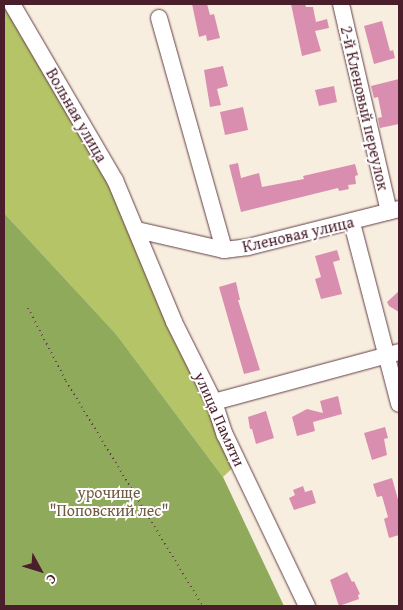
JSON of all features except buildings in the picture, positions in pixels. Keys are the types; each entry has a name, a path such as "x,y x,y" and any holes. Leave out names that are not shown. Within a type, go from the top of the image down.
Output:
{"street":[{"name":"Вольная улица","path":"12,4 115,180 137,230"},
{"name":"2-й Кленовый переулок","path":"341,4 394,210"},
{"path":"159,18 224,250"},
{"name":"Кленовая улица","path":"137,230 224,250 248,247 394,210"},
{"path":"352,222 393,354 399,404"},
{"name":"улица Памяти","path":"137,230 174,322 214,402 225,435 307,606"},
{"path":"214,402 393,354"}],"path":[{"path":"28,308 66,381 203,606"}],"green space":[{"path":"4,4 7,4 133,227 240,461 223,477 116,334 4,213"},
{"name":"урочище \"Поповский лес\"","path":"4,213 116,334 223,477 284,606 4,606"}]}
